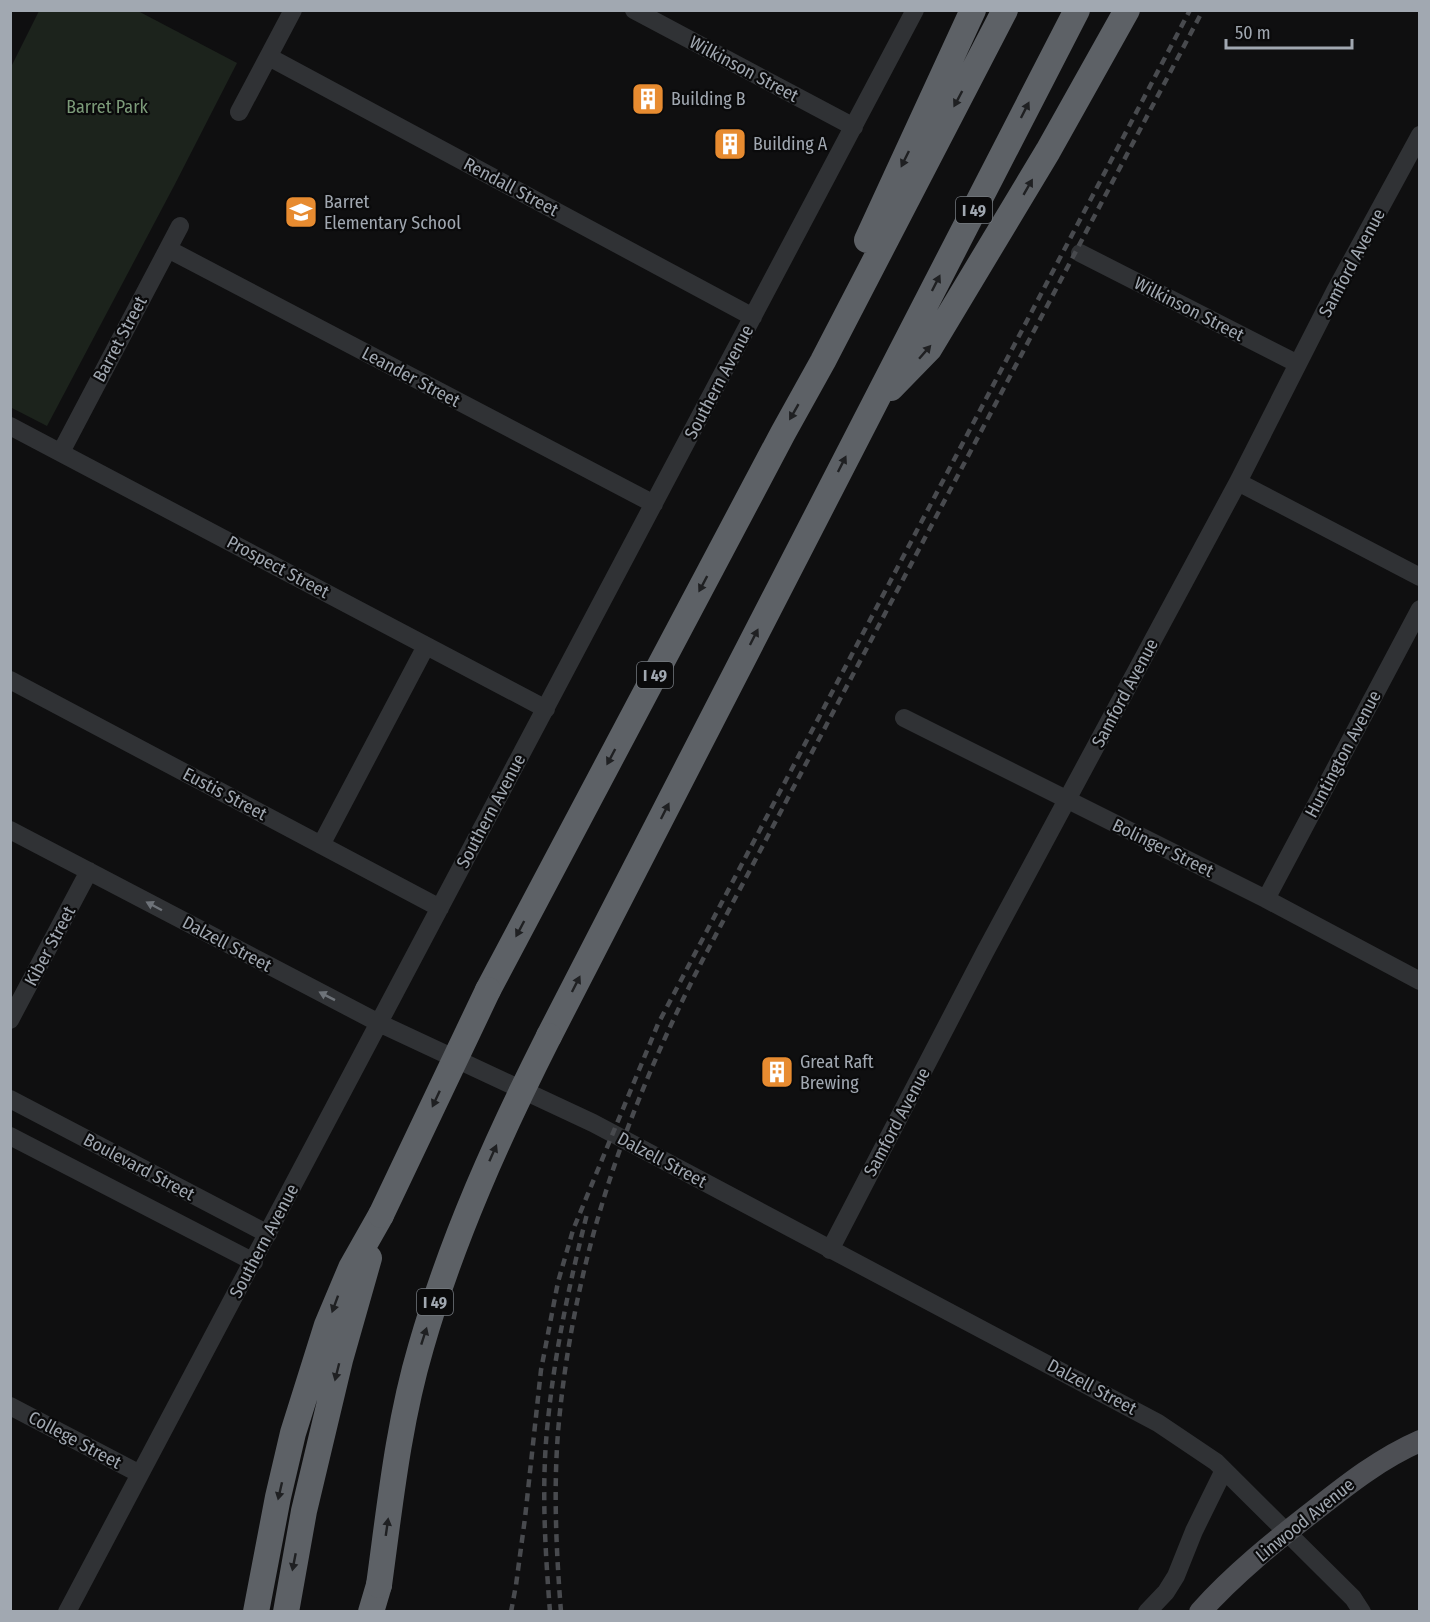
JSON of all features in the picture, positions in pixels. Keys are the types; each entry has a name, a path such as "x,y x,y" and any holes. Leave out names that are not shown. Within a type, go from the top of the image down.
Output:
{"highway":[{"path":"823,361 870,232 973,10"},
{"name":"I 49","path":"381,1215 488,990 783,432 823,361 1005,10"},
{"name":"I 49","path":"379,1585 398,1447 420,1349 444,1272 466,1213 549,1036 1077,10"},
{"path":"870,410 929,349 1043,161 1127,10"},
{"path":"255,1611 293,1433 327,1325 351,1268 381,1215"},
{"path":"286,1611 304,1511 340,1360 381,1215"},
{"path":"371,1611 379,1585"},
{"path":"377,1611 379,1585"}],"main road":[{"name":"Linwood Avenue","path":"1200,1611 1287,1531 1374,1466 1419,1442"}],"street":[{"path":"240,112 293,10"},
{"name":"Wilkinson Street","path":"634,10 854,128"},
{"name":"Southern Avenue","path":"67,1611 254,1262 915,10"},
{"name":"Rendall Street","path":"269,57 753,317"},
{"name":"Samford Avenue","path":"830,1250 985,952 1238,482 1298,364 1415,155 1419,135"},
{"name":"Barret Street","path":"60,452 180,226"},
{"name":"Leander Street","path":"168,249 654,504"},
{"name":"Wilkinson Street","path":"1080,253 1298,364"},
{"name":"Prospect Street","path":"10,426 546,709"},
{"path":"1238,482 1419,577"},
{"name":"Huntington Avenue","path":"1266,899 1419,609"},
{"path":"321,844 426,646"},
{"name":"Eustis Street","path":"10,680 440,908"},
{"name":"Bolinger Street","path":"904,718 1266,899 1419,981"},
{"name":"Dalzell Street","path":"10,830 379,1023 593,1124 1127,1406 1187,1442 1224,1470 1353,1598 1362,1611"},
{"name":"Kiber Street","path":"10,1020 89,871"},
{"name":"Boulevard Street","path":"10,1100 268,1234"},
{"name":"Boulevard Street","path":"10,1136 254,1262"},
{"name":"College Street","path":"10,1406 140,1474"},
{"path":"1147,1611 1166,1592 1176,1576 1190,1539 1224,1470"}],"green space":[{"name":"Barret Park","path":"39,11 138,11 237,63 47,426 10,407 11,67"}],"railway":[{"path":"511,1612 525,1518 541,1370 558,1282 573,1230 658,1024 1190,10"},
{"path":"561,1612 556,1468 567,1360 577,1300 591,1242 627,1129 649,1074 701,963 1203,10"},
{"path":"550,1612 544,1492 548,1420 564,1316 587,1214"}],"place":[{"name":"Building B","path":"648,99"},
{"name":"Building A","path":"730,144"},
{"name":"Barret Elementary School","path":"301,212"},
{"name":"Great Raft Brewing","path":"777,1072"}]}
